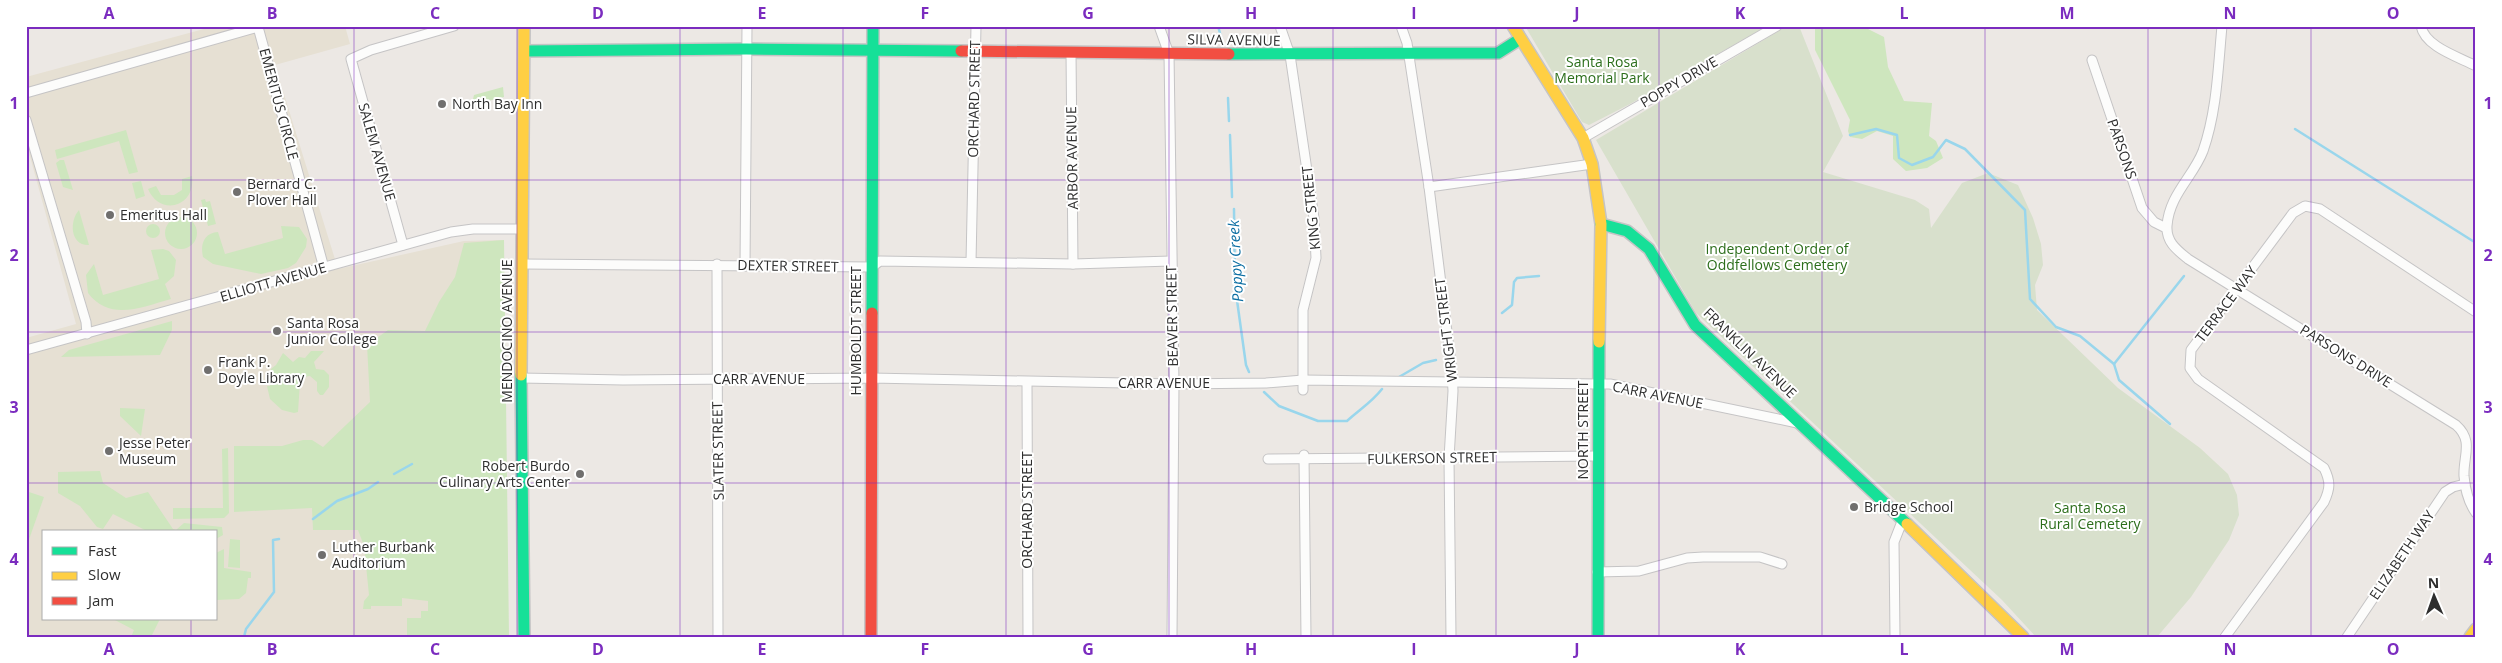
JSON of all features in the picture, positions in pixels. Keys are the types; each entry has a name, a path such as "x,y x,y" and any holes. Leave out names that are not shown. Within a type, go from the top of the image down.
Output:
{"street":[{"name":"SALEM AVENUE","path":"403,245 351,59 371,50 454,26"},
{"name":"MENDOCINO AVENUE","path":"524,26 521,378 524,637"},
{"path":"745,266 747,26"},
{"name":"HUMBOLDT STREET","path":"871,637 873,26"},
{"name":"ORCHARD STREET","path":"971,262 976,26"},
{"name":"BEAVER STREET","path":"1159,26 1169,54 1174,384 1172,637"},
{"name":"KING STREET","path":"1280,26 1290,55 1314,218 1316,258 1303,310 1302,390"},
{"name":"WRIGHT STREET","path":"1401,26 1407,43 1429,187 1453,382 1449,458 1451,637"},
{"path":"1512,26 1583,138 1592,164 1601,224"},
{"name":"POPPY DRIVE","path":"1583,138 1777,26"},
{"path":"2166,228 2170,208 2202,154 2208,136 2214,111 2222,26"},
{"path":"2421,26 2425,36 2432,43 2476,66"},
{"name":"EMERITUS CIRCLE","path":"26,93 258,27 324,268"},
{"name":"SILVA AVENUE","path":"525,51 746,48 974,53 1071,52 1290,55 1498,53 1520,39"},
{"name":"ARBOR AVENUE","path":"1071,52 1073,264"},
{"name":"PARSONS","path":"2092,60 2142,208 2154,222 2166,228"},
{"path":"26,120 86,322 87,334"},
{"path":"1429,187 1592,164"},
{"name":"TERRACE WAY","path":"2224,637 2324,502 2330,489 2330,478 2324,468 2198,379 2190,368 2191,350 2293,213 2305,206 2320,209 2476,312"},
{"name":"NORTH STREET","path":"1598,637 1597,456 1601,224"},
{"name":"FRANKLIN AVENUE","path":"1601,224 1627,231 1649,249 1695,325 1903,519 2023,637"},
{"name":"ELLIOTT AVENUE","path":"26,350 461,230 522,228"},
{"name":"PARSONS DRIVE","path":"2166,228 2172,246 2456,425 2463,433 2467,442 2465,484 2476,514"},
{"name":"DEXTER STREET","path":"522,264 717,264 872,267 880,261 1073,264 1171,261"},
{"name":"SLATER STREET","path":"717,264 717,379 720,469 718,637"},
{"name":"CARR AVENUE","path":"521,378 871,378 1027,383 1174,384 1303,380 1598,384 1802,424"},
{"name":"ORCHARD STREET","path":"1027,383 1028,637"},
{"name":"FULKERSON STREET","path":"1268,459 1304,457 1597,456"},
{"path":"1304,457 1306,637"},
{"name":"ELIZABETH WAY","path":"2346,637 2442,496 2453,487 2465,484"},
{"path":"1895,637 1894,542 1903,519"},
{"path":"1597,572 1639,571 1687,558 1703,557 1760,557 1782,564"},
{"path":"2470,637 2476,628"}],"shaded area":[{"name":"Santa Rosa Junior College","path":"215,26 345,26 350,44 275,65 338,269 464,241 502,240 507,637 26,637 26,338 76,324 26,142 26,77"}],"green space":[{"name":"Santa Rosa Memorial Park","path":"1525,26 1767,26 1630,104 1589,125 1582,122"},
{"name":"Santa Rosa Rural Cemetery","path":"1787,26 1799,26 1843,136 1823,172 1915,200 1929,209 1931,228 1962,183 1988,173 2018,185 2033,218 2041,244 2043,265 2035,285 2037,310 2118,388 2200,448 2228,474 2237,495 2239,515 2229,540 2191,597 2157,637 2036,637 2002,600 1696,313 1596,140"},
{"path":"1823,26 1862,26 1884,37 1888,67 1904,101 1932,103 1929,136 1936,141 1943,158 1927,168 1906,171 1893,159 1893,136 1877,131 1862,139 1850,137 1848,131 1850,120 1815,50 1815,29"},
{"path":"503,87 504,97 476,104 473,99 474,95"},
{"path":"126,130 138,172 129,174 119,141 57,159 55,150"},
{"path":"64,160 73,190 63,187 56,163"},
{"path":"192,176 192,187 188,195 176,205 160,203 148,189 156,186 161,195 174,195 182,190 182,179"},
{"path":"141,181 145,196 136,199 132,183"},
{"path":"205,199 206,202 210,201 216,224 208,226 201,200"},
{"path":"79,210 89,245 78,242 73,232 74,220"},
{"path":"181,217 187,218 192,222 196,227 196,239 192,244 187,248 181,249 175,248 170,244 166,239 165,233 166,227 170,222 175,218"},
{"path":"150,224 156,224 160,231 156,238 150,238 146,234 146,228"},
{"path":"281,226 299,227 307,239 306,247 296,263 288,268 261,274 213,264 203,257 202,248 204,240 209,234 218,232 225,254 283,238"},
{"path":"504,240 509,637 407,637 407,618 421,618 421,611 428,611 428,601 402,598 402,606 371,606 371,609 363,609 364,601 369,595 364,546 358,530 313,530 312,508 234,512 234,446 282,446 303,440 312,440 323,447 370,402 367,345 388,330 425,331 439,302 455,277 464,243"},
{"path":"163,249 169,251 176,260 174,276 165,284 171,299 138,308 116,310 97,302 88,293 86,275 94,264 103,295 159,279 151,250"},
{"path":"172,321 172,330 160,355 61,357 69,350"},
{"path":"311,351 324,351 314,362 316,369 324,370 329,375 329,387 323,395 320,395 317,391 317,382 310,376 304,377 300,382 298,412 282,410 270,399 267,386 270,386 271,369 276,365 283,353 293,362 299,357 305,358"},
{"path":"120,408 145,409 141,436 120,416"},
{"path":"228,448 229,513 224,518 173,519 173,508 223,508 222,449"},
{"path":"100,471 103,483 126,498 148,492 173,529 176,530 145,530 113,514 103,529 97,527 80,506 58,493 58,472"},
{"path":"26,491 44,497 26,548"},
{"path":"184,523 222,527 223,535 218,538 218,530 176,530"},
{"path":"230,539 240,540 240,568 228,567"},
{"path":"224,549 224,568 251,572 251,578 248,578 246,593 239,599 218,600 218,552"},
{"path":"115,620 160,620 151,637 131,637 134,630"}],"waterway":[{"name":"Poppy Creek","path":"1218,26 1221,37"},
{"name":"Poppy Creek","path":"1228,98 1229,121"},
{"name":"Poppy Creek","path":"1850,135 1876,129 1897,135 1899,158 1912,165 1933,157 1946,140 1965,149 2025,210 2030,299 2056,327 2080,336 2114,364"},
{"path":"2295,129 2476,243"},
{"name":"Poppy Creek","path":"1230,135 1232,197"},
{"name":"Poppy Creek","path":"1234,209 1235,286 1246,365 1249,372"},
{"name":"Poppy Creek","path":"1502,313 1512,305 1514,282 1517,278 1539,276"},
{"path":"2114,364 2184,276"},
{"name":"Poppy Creek","path":"1399,377 1423,363 1436,360"},
{"path":"2114,364 2119,380 2170,424"},
{"name":"Poppy Creek","path":"1264,392 1279,406 1318,421 1347,421 1382,389"},
{"path":"394,474 412,464"},
{"path":"313,519 337,501 368,489 378,482"},
{"path":"244,637 246,629 274,592 273,540 279,539"}],"traffic: fast":[{"path":"872,313 873,26"},
{"path":"1229,54 1498,53 1520,39"},
{"path":"525,51 746,49 961,51"},
{"path":"1601,224 1627,231 1649,249 1695,325 1907,524"},
{"path":"1598,637 1599,342"},
{"path":"521,375 524,637"}],"traffic: slow":[{"path":"521,375 524,26"},
{"path":"1513,26 1583,138 1592,164 1601,224 1599,342"},
{"path":"1907,524 2023,637"},
{"path":"2470,637 2476,629"}],"traffic: jam":[{"path":"961,51 1229,54"},
{"path":"871,637 872,313"}],"place":[{"name":"North Bay Inn","path":"442,104"},
{"name":"Bernard C. Plover Hall","path":"237,192"},
{"name":"Emeritus Hall","path":"110,215"},
{"name":"Santa Rosa Junior College","path":"277,331"},
{"name":"Frank P. Doyle Library","path":"208,370"},
{"name":"Jesse Peter Museum","path":"109,451"},
{"name":"Robert Burdo Culinary Arts Center","path":"580,474"},
{"name":"Bridge School","path":"1854,507"},
{"name":"Luther Burbank Auditorium","path":"322,555"}],"park label":[{"name":"Independent Order of Oddfellows Cemetery","path":"1777,258"}]}
